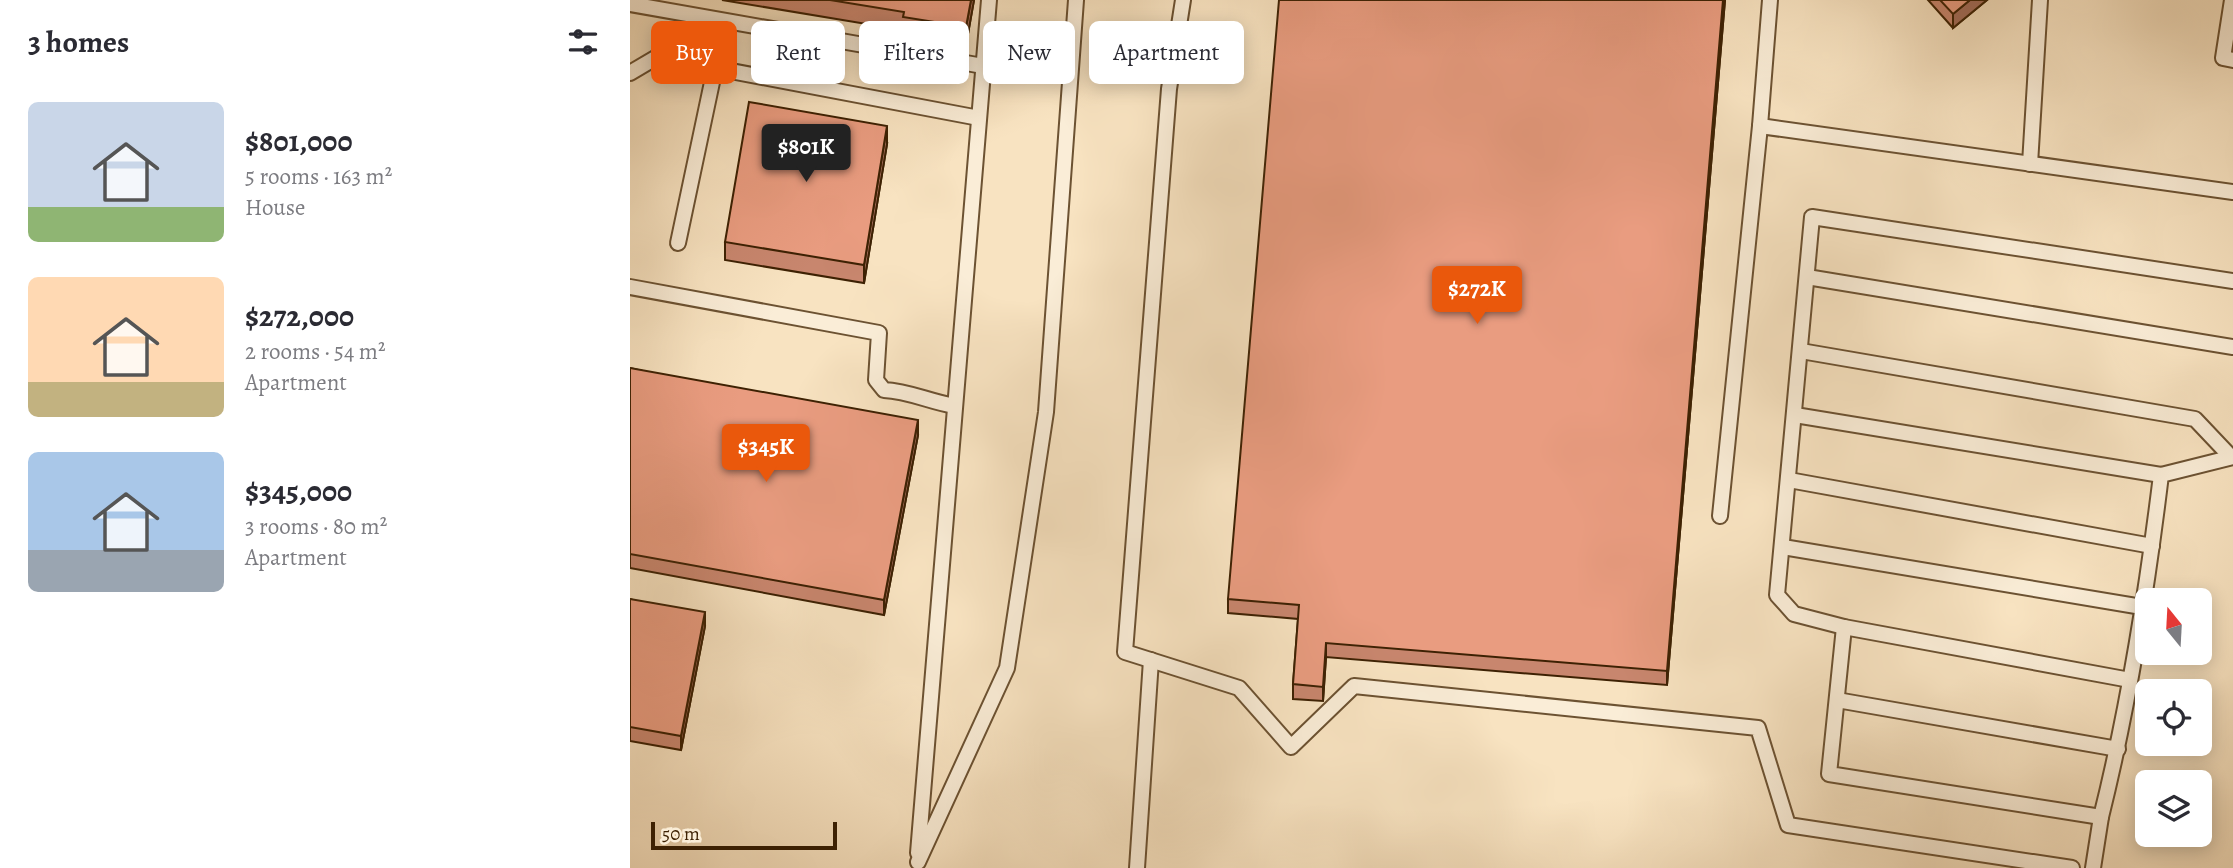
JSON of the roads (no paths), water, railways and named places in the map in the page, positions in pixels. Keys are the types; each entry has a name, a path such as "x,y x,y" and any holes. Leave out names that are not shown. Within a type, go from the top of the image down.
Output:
{"lane":[{"path":"987,21 989,0"},
{"path":"917,865 1007,668 1046,412 1076,0"},
{"path":"1183,0 1170,89 1125,653 1240,688 1291,747 1354,686 1758,728 1788,825 2072,868"},
{"path":"1720,516 1760,126 1770,0"},
{"path":"2030,164 2040,0"},
{"path":"2232,0 2223,58 2233,60"},
{"path":"630,4 983,66 917,865"},
{"path":"630,73 651,61"},
{"path":"737,72 979,118"},
{"path":"678,243 712,84"},
{"path":"1760,126 2233,192"},
{"path":"2130,680 1844,628 1794,614 1777,595 1812,217 2233,281"},
{"path":"1807,277 2233,347"},
{"path":"630,287 879,333 876,380 884,390 901,391 933,403 955,406"},
{"path":"1801,351 2195,419 2232,452"},
{"path":"1795,415 2161,475 2232,452"},
{"path":"2145,588 2161,475"},
{"path":"1789,480 2152,545"},
{"path":"1783,547 2135,606"},
{"path":"1844,628 1829,774 2101,817"},
{"path":"2093,868 2135,650"},
{"path":"1137,868 1151,660"},
{"path":"1837,700 2118,749"}]}
